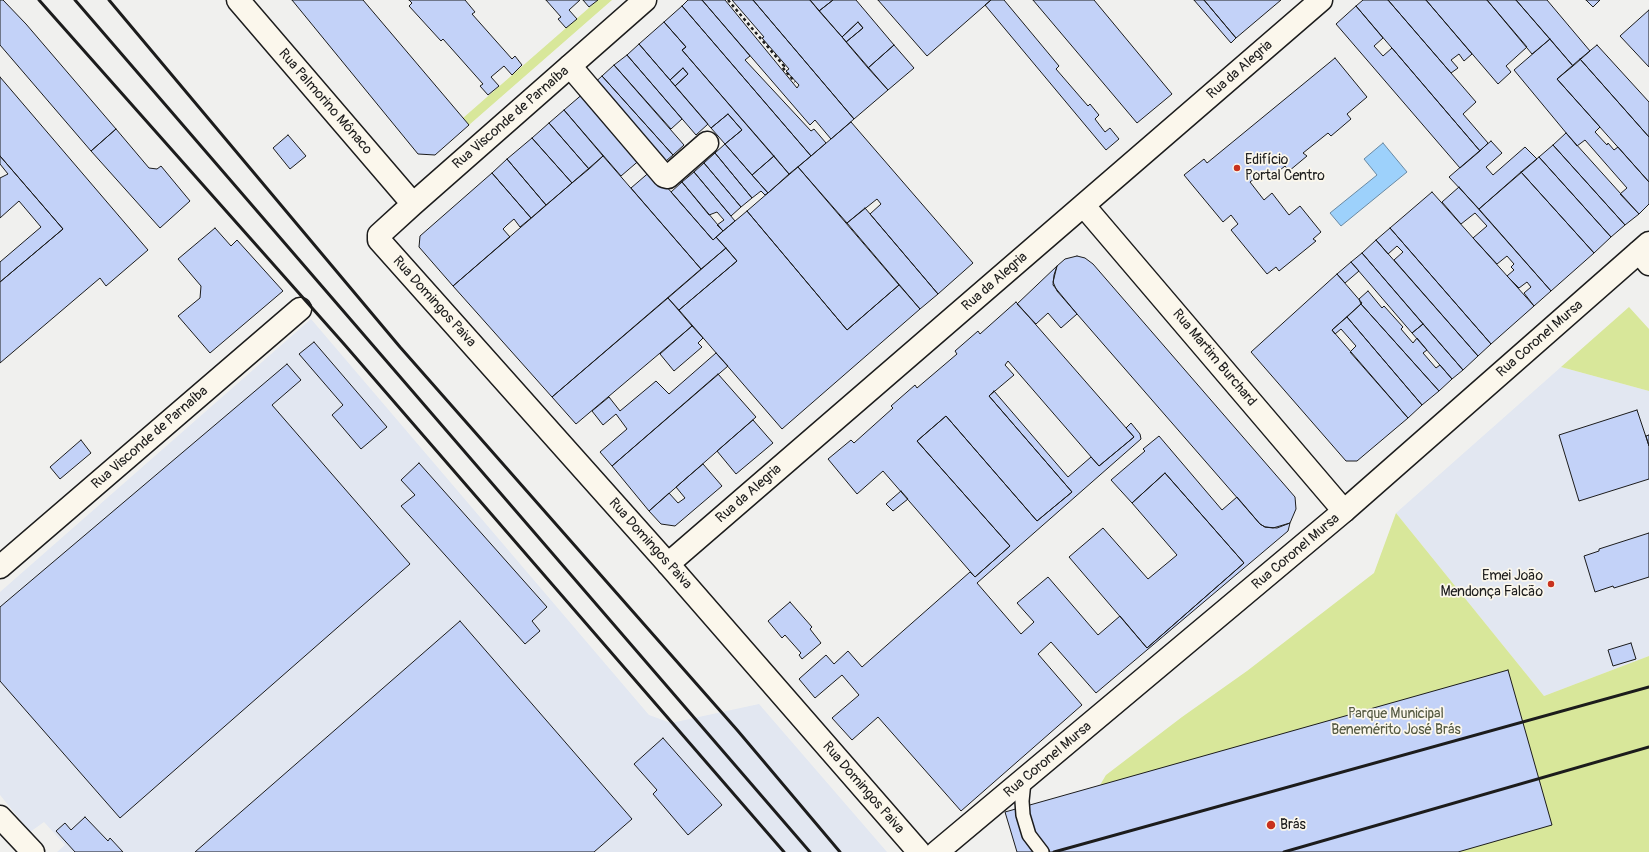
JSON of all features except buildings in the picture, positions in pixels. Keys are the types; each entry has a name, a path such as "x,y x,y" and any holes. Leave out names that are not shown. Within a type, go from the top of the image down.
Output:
{"street":[{"name":"Rua Palmorino Mônaco","path":"238,0 413,204"},
{"name":"Rua Visconde de Parnaíba","path":"379,237 413,204 645,0"},
{"name":"Rua da Alegria","path":"668,564 1321,0"},
{"path":"570,66 664,176 668,176 708,143"},
{"name":"Rua Martim Burchard","path":"1084,206 1344,511"},
{"name":"Rua Domingos Paiva","path":"379,237 380,242 668,564 919,852"},
{"name":"Rua Coronel Mursa","path":"937,852 1024,781 1344,511 1646,253"},
{"name":"Rua Visconde de Parnaíba","path":"0,567 300,309"},
{"path":"0,817 34,852"}],"lane":[{"path":"1024,781 1022,801 1023,815 1029,835 1042,852"}],"path":[{"path":"728,0 784,66 782,67 795,82"}],"shaded area":[{"path":"311,319 649,715 671,723 759,704 887,852 57,852 65,845 44,822 30,832 0,795 0,592"},
{"name":"Emei João Mendonça Falcão","path":"1561,367 1649,391 1649,656 1544,696 1396,513"}],"green space":[{"path":"598,0 612,0 469,125 463,118"},
{"path":"1629,307 1649,329 1649,391 1561,367"},
{"name":"Parque Municipal Benemérito José Brás","path":"1396,513 1544,696 1649,656 1649,852 1021,852 1100,785 1106,775 1182,717 1247,671 1374,573"}],"water":[{"path":"1383,143 1407,172 1341,226 1330,213 1377,175 1364,159"}],"railway":[{"path":"39,0 344,344 784,852"},
{"path":"75,0 810,852"},
{"path":"109,0 400,347 738,731 840,852"},
{"path":"1054,852 1649,687"},
{"path":"1284,852 1649,747"}],"place":[{"name":"Edifício Portal Centro","path":"1237,168"},
{"name":"Emei João Mendonça Falcão","path":"1551,584"},
{"name":"Brás","path":"1271,825"}]}
